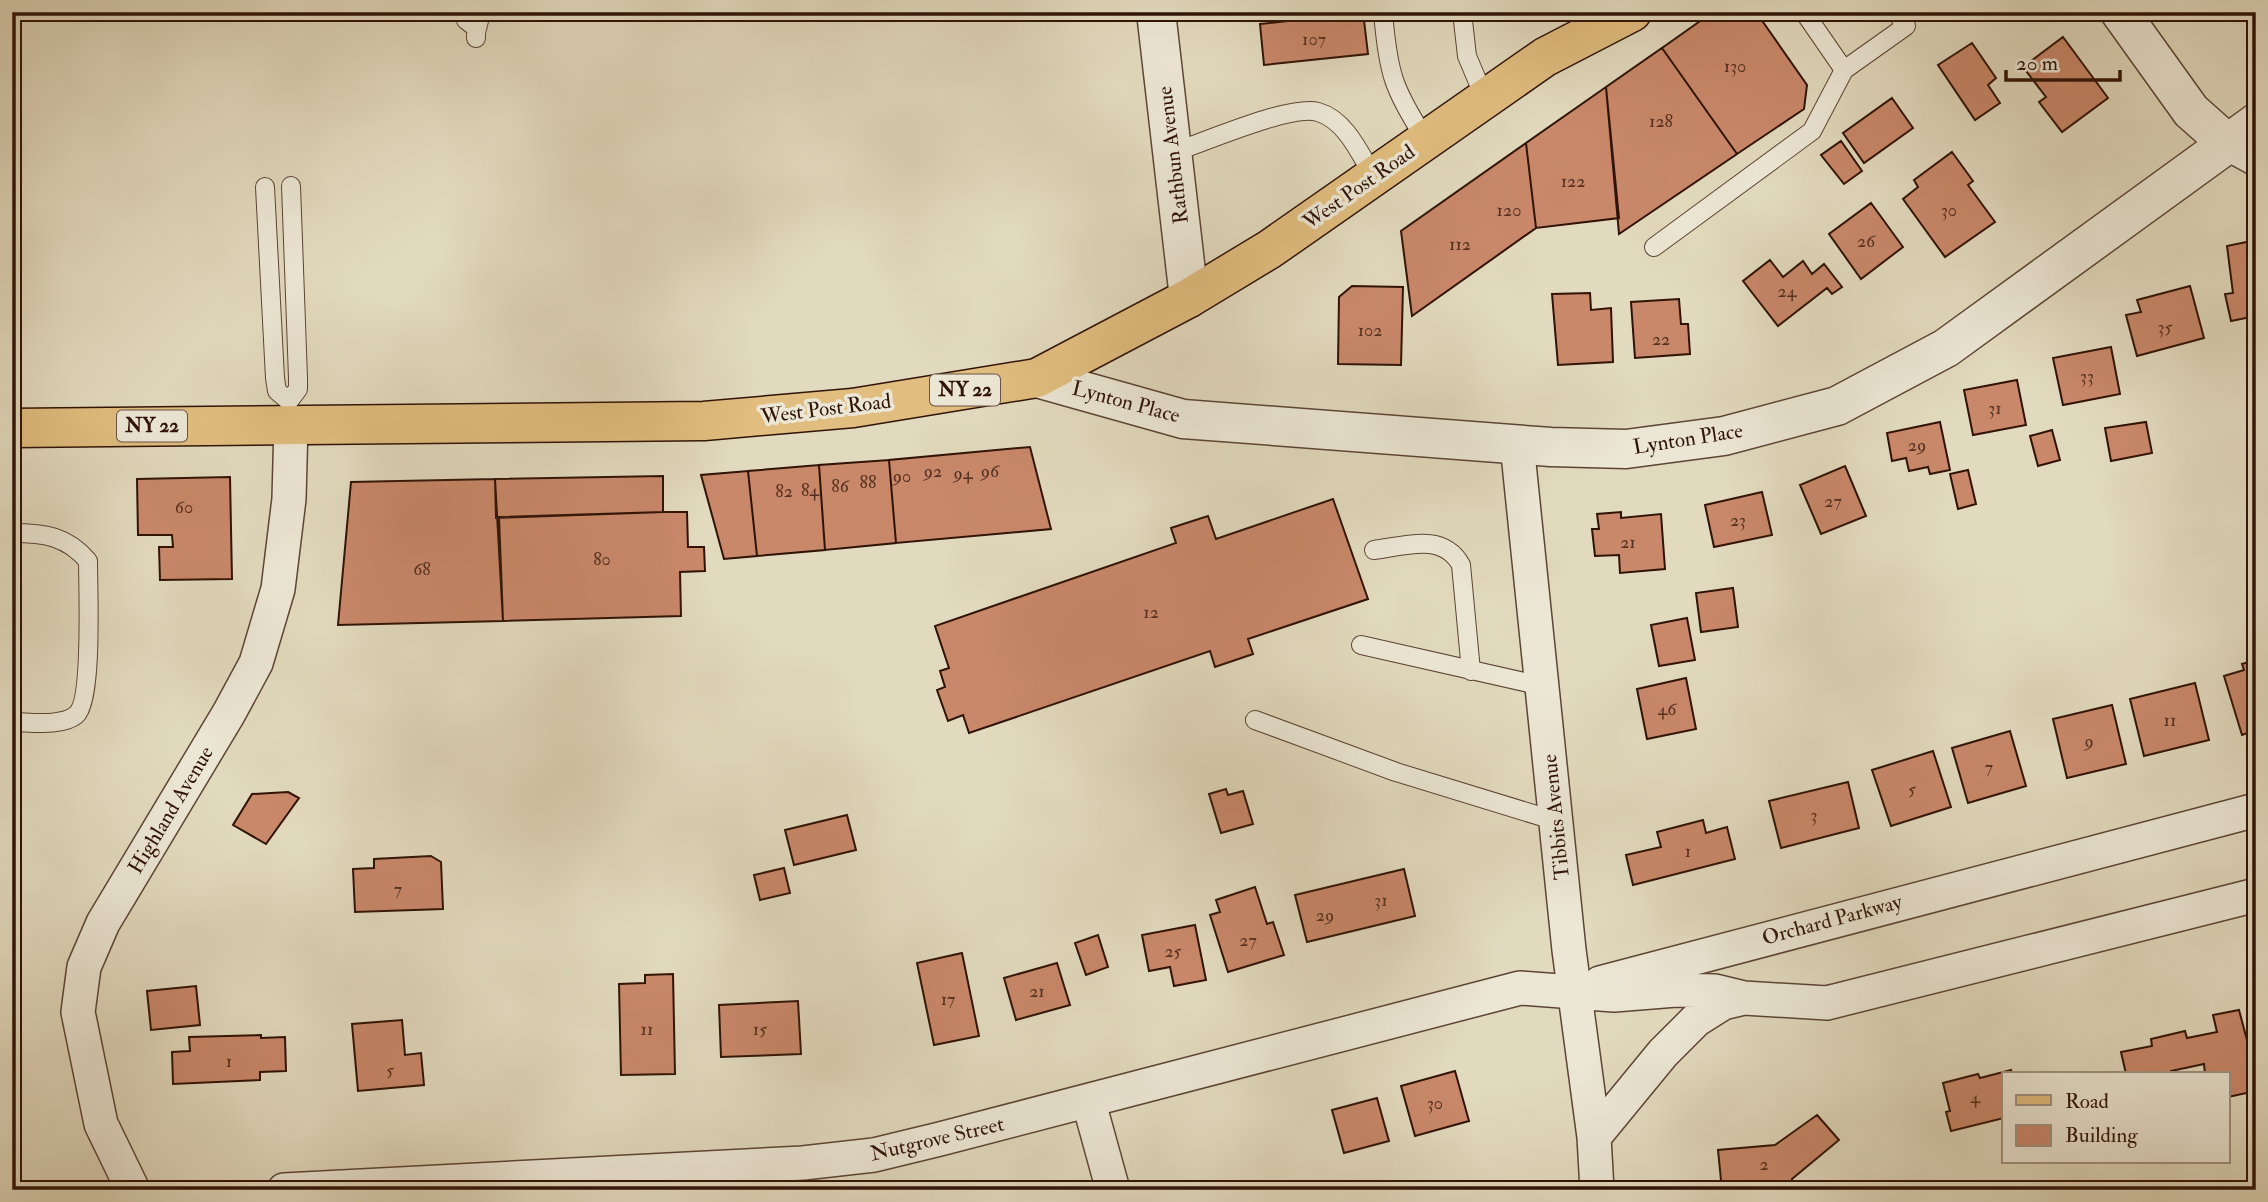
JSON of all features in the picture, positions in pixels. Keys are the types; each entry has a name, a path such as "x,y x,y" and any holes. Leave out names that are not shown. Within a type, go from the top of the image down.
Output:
{"main road":[{"name":"West Post Road","path":"1545,57 1592,12"},
{"name":"West Post Road","path":"12,428 290,413 704,421 777,417 853,408 1037,378 1189,298 1270,250 1545,57 1632,12"}],"street":[{"name":"Rathbun Avenue","path":"1156,12 1189,298"},
{"path":"2120,12 2191,111 2246,142"},
{"name":"Lynton Place","path":"1037,378 1183,419 1517,444 1626,449 1724,436 1838,406 1946,348 2246,142"},
{"name":"Highland Avenue","path":"133,1190 101,1124 98,1111 78,1012 84,967 103,923 181,795 256,663 278,589 289,499 290,413"},
{"name":"Tibbits Avenue","path":"1517,444 1574,992 1594,1137 1597,1190"},
{"name":"Orchard Parkway","path":"1574,992 1624,974 2256,810"},
{"path":"1574,992 1614,995 1676,990 1714,992 1744,998 1827,1003 2256,895"},
{"name":"Nutgrove Street","path":"284,1190 803,1163 874,1155 1089,1103 1520,988 1574,992"},
{"path":"1594,1137 1639,1078 1696,1020 1723,1003 1744,998"},
{"path":"1089,1103 1113,1190"}],"lane":[{"path":"1383,12 1390,73 1400,99 1426,140"},
{"path":"1462,12 1467,56 1485,99"},
{"path":"1804,12 1844,70"},
{"path":"1654,247 1812,131 1844,70 1901,19"},
{"path":"1172,153 1296,110 1319,112 1340,125 1374,177"},
{"path":"290,186 298,389 290,413"},
{"path":"265,187 275,378 277,391 290,413"},
{"path":"12,533 41,533 62,539 79,550 88,561 87,673 83,700 77,714 63,721 12,722"},
{"path":"1374,550 1430,542 1454,552 1461,565 1471,671"},
{"path":"1362,645 1542,686"},
{"path":"1255,720 1396,772 1556,821"}],"building":[{"path":"1295,12 1363,12 1368,54 1264,65 1260,24 1296,20"},
{"path":"1405,12 1444,12 1445,18 1406,20"},
{"path":"1713,12 1756,12 1807,85 1804,109 1737,154 1662,48"},
{"path":"2213,12 2230,12 2219,20"},
{"path":"2063,37 2108,98 2062,132 2039,102 2046,97 2023,67"},
{"path":"1972,43 1996,78 1988,85 2000,103 1975,120 1938,65"},
{"path":"1662,48 1737,154 1619,234 1606,87"},
{"path":"1606,87 1619,218 1536,228 1526,143"},
{"path":"1892,98 1913,128 1864,163 1843,133"},
{"path":"1841,141 1862,171 1844,184 1821,155"},
{"path":"1526,143 1536,228 1412,316 1401,231"},
{"path":"1952,152 1973,181 1968,185 1995,222 1945,257 1903,199 1918,187 1914,180"},
{"path":"1871,203 1903,247 1861,279 1829,234"},
{"path":"2256,240 2256,316 2231,321 2225,294 2233,293 2227,246"},
{"path":"1770,260 1783,277 1803,261 1812,274 1824,264 1842,287 1832,294 1827,288 1778,326 1743,281"},
{"path":"1352,286 1403,287 1401,365 1338,364 1339,297"},
{"path":"2190,286 2204,338 2137,356 2126,315 2141,312 2137,300"},
{"path":"1590,293 1591,310 1611,308 1613,362 1558,365 1552,294"},
{"path":"1679,299 1681,324 1688,324 1690,354 1635,358 1631,302"},
{"path":"2111,347 2120,394 2063,405 2053,358"},
{"path":"2017,380 2026,425 1973,435 1964,390"},
{"path":"1940,422 1950,470 1930,474 1928,467 1909,471 1906,458 1892,461 1887,433"},
{"path":"2146,422 2152,453 2111,461 2105,428"},
{"path":"2052,430 2060,460 2038,466 2030,436"},
{"path":"1030,447 1051,529 896,543 889,460"},
{"path":"889,460 896,543 825,550 819,465"},
{"path":"819,465 825,550 757,556 748,471"},
{"path":"1845,466 1866,516 1821,534 1800,485"},
{"path":"1968,470 1976,504 1958,509 1950,474"},
{"path":"748,471 757,556 724,559 701,475"},
{"path":"663,476 663,512 496,518 495,479"},
{"path":"230,477 232,579 160,580 159,547 173,547 172,535 138,535 137,479"},
{"path":"495,479 503,621 338,625 351,482"},
{"path":"1762,492 1772,535 1714,547 1705,505"},
{"path":"1333,499 1368,599 1248,639 1253,654 1215,667 1210,651 969,733 963,715 948,721 937,690 945,687 940,671 949,668 935,626 1176,543 1171,528 1208,516 1216,539"},
{"path":"687,512 688,547 704,547 705,571 680,572 681,616 503,621 499,517"},
{"path":"1621,512 1621,518 1661,514 1665,569 1620,573 1619,555 1595,556 1592,529 1599,529 1597,514"},
{"path":"1733,588 1738,627 1701,632 1696,593"},
{"path":"1687,618 1695,660 1659,666 1651,625"},
{"path":"2256,660 2256,730 2242,735 2224,676 2244,670 2242,664"},
{"path":"1686,678 1696,729 1647,739 1637,689"},
{"path":"2195,683 2209,740 2144,756 2130,699"},
{"path":"2112,705 2126,764 2067,778 2053,719"},
{"path":"2010,731 2026,786 1968,803 1952,748"},
{"path":"1933,751 1951,807 1891,826 1872,770"},
{"path":"1848,782 1859,828 1781,848 1769,801"},
{"path":"1226,789 1228,795 1243,791 1253,824 1221,833 1209,794"},
{"path":"288,792 299,798 266,844 233,825 252,794"},
{"path":"847,815 856,850 794,865 785,830"},
{"path":"1703,820 1706,833 1727,827 1735,859 1633,885 1626,855 1661,847 1657,832"},
{"path":"431,856 441,862 443,909 355,912 353,869 374,868 374,859"},
{"path":"784,868 790,893 760,900 754,875"},
{"path":"1404,869 1415,916 1307,942 1295,895"},
{"path":"1255,887 1267,924 1273,922 1284,955 1228,972 1210,915 1220,912 1216,900"},
{"path":"1195,925 1206,980 1174,986 1170,967 1149,971 1142,935"},
{"path":"1098,935 1108,967 1086,975 1075,943"},
{"path":"962,953 979,1036 934,1045 917,963"},
{"path":"1057,963 1070,1005 1016,1020 1004,978"},
{"path":"673,974 675,1074 621,1075 619,984 645,983 645,975"},
{"path":"196,986 200,1025 151,1030 147,991"},
{"path":"798,1001 801,1054 721,1057 719,1005"},
{"path":"2239,1010 2256,1074 2256,1091 2230,1097 2230,1072 2205,1072 2204,1064 2171,1072 2126,1072 2121,1052 2152,1046 2151,1039 2185,1031 2187,1038 2217,1032 2213,1015"},
{"path":"402,1020 405,1055 421,1053 424,1085 358,1091 352,1024"},
{"path":"261,1035 261,1038 285,1037 286,1071 260,1072 260,1080 173,1084 172,1052 190,1051 189,1037"},
{"path":"1455,1071 1469,1121 1415,1136 1401,1086"},
{"path":"2002,1072 2002,1118 1951,1131 1946,1112 1950,1111 1943,1083 1978,1074 1980,1078"},
{"path":"1377,1098 1389,1141 1344,1153 1332,1110"},
{"path":"1817,1115 1839,1140 1792,1179 1793,1190 1722,1190 1718,1150 1775,1145"}]}
